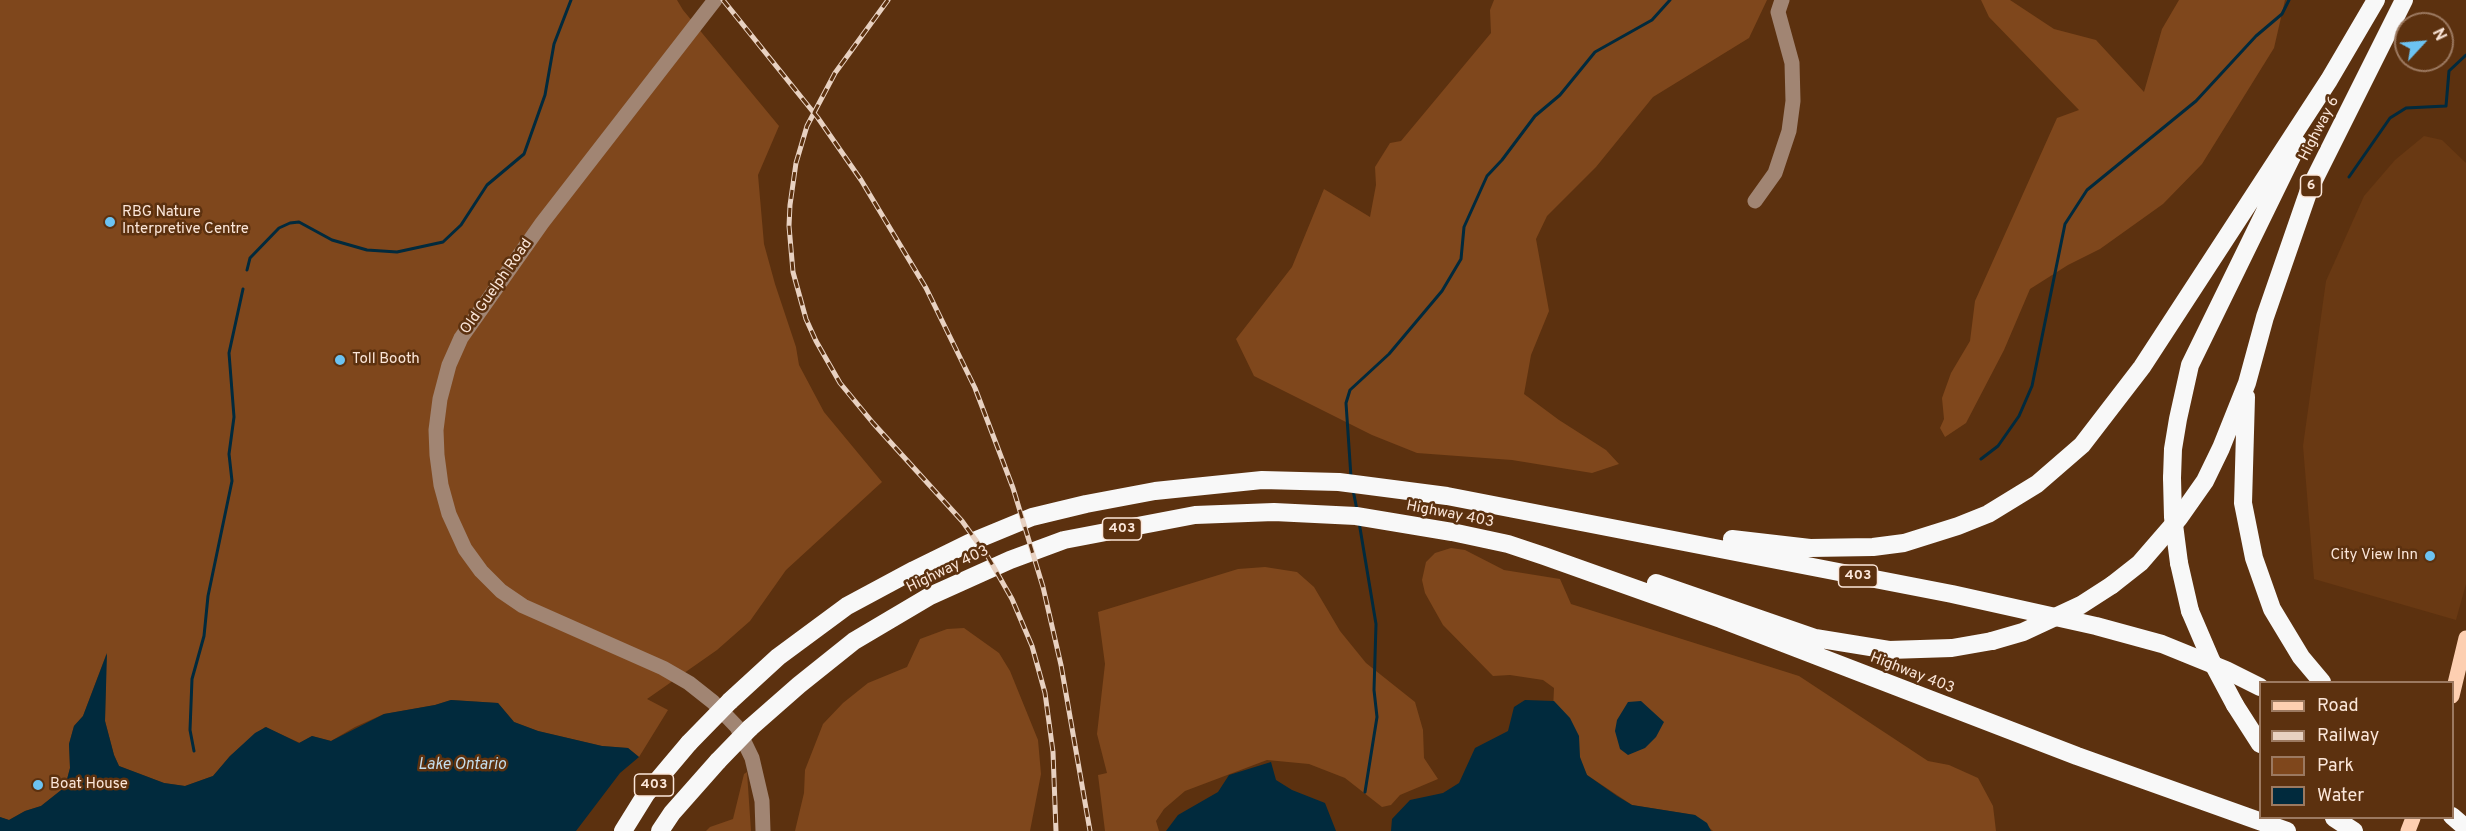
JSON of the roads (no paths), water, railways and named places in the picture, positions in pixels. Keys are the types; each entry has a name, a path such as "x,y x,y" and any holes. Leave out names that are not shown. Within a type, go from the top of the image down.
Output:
{"highway":[{"name":"Highway 6","path":"2328,80 2376,0"},
{"name":"Highway 6","path":"2247,383 2265,317 2309,190 2404,0"},
{"path":"2259,742 2235,705 2211,660 2190,611 2179,563 2173,517 2172,478 2178,419 2190,365 2328,80"},
{"path":"1447,496 1577,511 1759,544 1810,548 1872,547 1904,543 1959,526 1988,514 2037,484 2082,445 2100,423 2142,367 2328,80"},
{"path":"1544,556 1597,564 1815,638 1889,650 1952,648 1992,641 2023,632 2081,605 2140,563 2179,518 2205,481 2247,383"},
{"path":"2247,383 2242,503 2254,558 2272,609 2301,657 2321,681"},
{"name":"Highway 403","path":"622,831 646,794 730,701 778,657 847,606 969,543 1032,517 1155,490 1262,480 1339,482 1447,496 1952,594 2076,621 2162,644 2226,670 2259,686"},
{"name":"Highway 403","path":"660,831 672,813 718,761 750,728 798,685 854,641 930,596 1010,560 1064,540 1195,515 1274,512 1356,516 1442,530 1508,544 1721,619 2077,756 2287,831"},
{"path":"2454,818 2466,828"},
{"path":"2336,819 2354,831"}],"main road":[{"path":"2454,688 2466,638"}],"street":[{"name":"Old Guelph Road","path":"715,0 542,223 460,338 449,365 440,399 436,430 437,454 441,485 449,514 465,549 481,571 501,591 523,606 663,668 689,683 713,702 736,727 752,758 762,801 763,831"},
{"path":"1755,201 1776,173 1789,131 1793,101 1792,63 1778,12 1782,0"}],"water":[{"name":"Lake Ontario","path":"107,653 105,721 114,755 119,766 164,783 185,786 213,776 230,756 255,733 266,727 299,743 312,736 331,741 384,714 451,700 498,703 514,722 538,731 602,746 628,748 639,757 620,773 576,831 0,831 0,817 9,820 25,811 41,806 65,787 70,768 69,744 74,726 83,716"},
{"path":"1525,700 1554,701 1570,718 1579,736 1580,757 1587,775 1632,805 1695,815 1707,823 1711,831 1391,831 1392,819 1410,800 1443,793 1459,783 1475,748 1508,731 1514,707"},
{"path":"1641,701 1664,722 1656,737 1645,748 1628,755 1620,749 1615,731 1617,720 1628,702"},
{"path":"1271,762 1276,780 1292,790 1325,803 1336,831 1166,831 1178,815 1218,792 1229,775"}],"waterway":[{"path":"247,270 250,258 279,228 290,223 299,222 332,240 367,250 397,252 443,242 461,225 487,185 524,154 545,95 554,44 571,0"},
{"path":"1351,477 1346,403 1350,390 1389,354 1442,291 1461,259 1464,227 1487,176 1535,116 1560,95 1595,52 1652,20 1670,0"},
{"path":"1981,459 1998,446 2019,416 2032,386 2065,224 2087,190 2196,101 2256,36 2282,14 2289,0"},
{"path":"2349,177 2390,118 2406,108 2446,106 2449,71 2466,55"},
{"path":"194,751 190,730 192,679 204,636 208,596 232,481 229,454 234,417 229,353 243,289"},
{"path":"1353,490 1357,510"},
{"path":"1359,522 1376,624 1374,690 1377,717 1365,792"}],"railway":[{"path":"723,0 818,118 861,180 926,288 975,388 1013,488 1043,587 1061,665 1090,831"},
{"path":"888,0 835,73 807,126 796,163 790,205 789,226 793,272 806,319 840,383 962,521 988,557 1012,599 1032,646 1045,693 1053,752 1056,831"}],"place":[{"name":"RBG Nature Interpretive Centre","path":"110,222"},
{"name":"Toll Booth","path":"340,360"},
{"name":"City View Inn","path":"2430,556"},
{"name":"Boat House","path":"38,785"}]}
